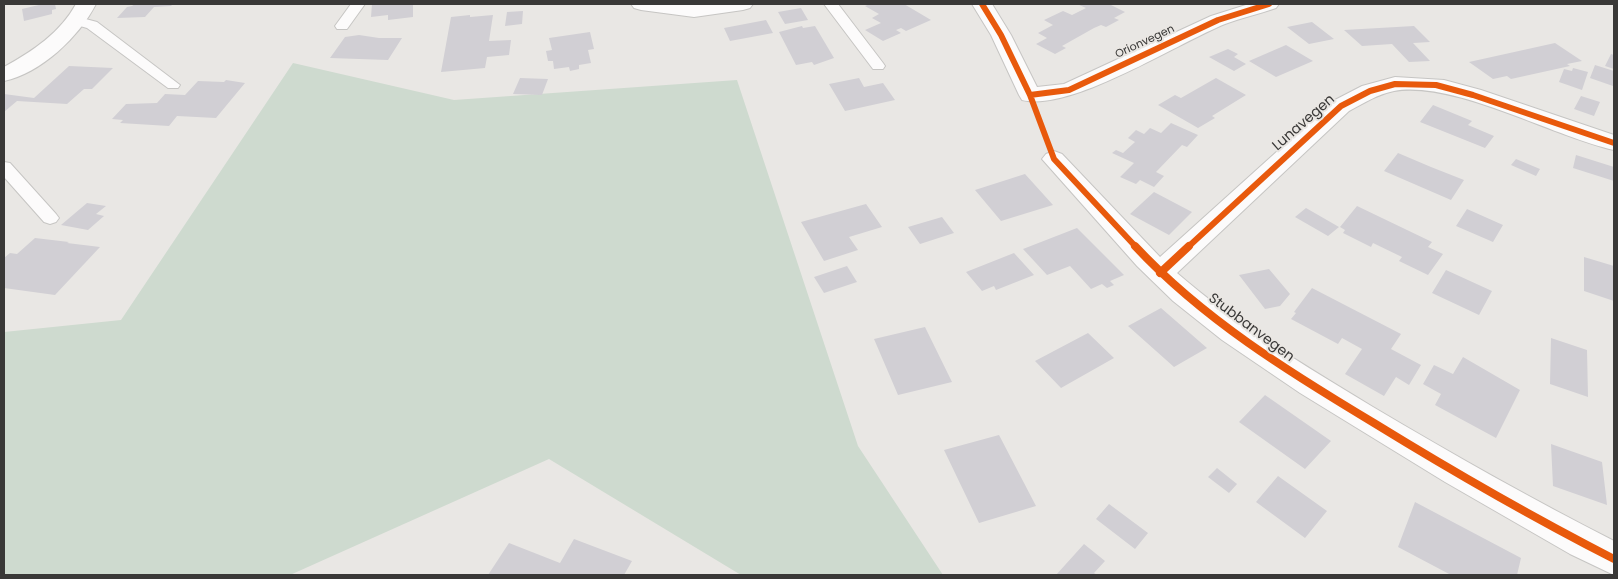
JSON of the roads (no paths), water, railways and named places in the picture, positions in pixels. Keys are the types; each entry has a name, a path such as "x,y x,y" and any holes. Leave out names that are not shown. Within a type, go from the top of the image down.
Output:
{"street":[{"path":"641,4 694,11 743,4"},
{"name":"Orionvegen","path":"982,4 1001,35 1030,95 1069,90 1218,20 1269,4"},
{"path":"4,75 55,44 82,12"},
{"name":"Lunavegen","path":"1160,273 1341,106 1370,91 1395,84 1436,85 1473,95 1614,143"},
{"name":"Stubbanvegen","path":"1054,159 1160,273 1219,322 1277,365 1411,446 1565,534 1614,559"}],"lane":[{"path":"342,26 358,4"},
{"path":"831,4 878,66"},
{"path":"82,12 92,25 174,85"},
{"path":"4,166 50,218"}]}
